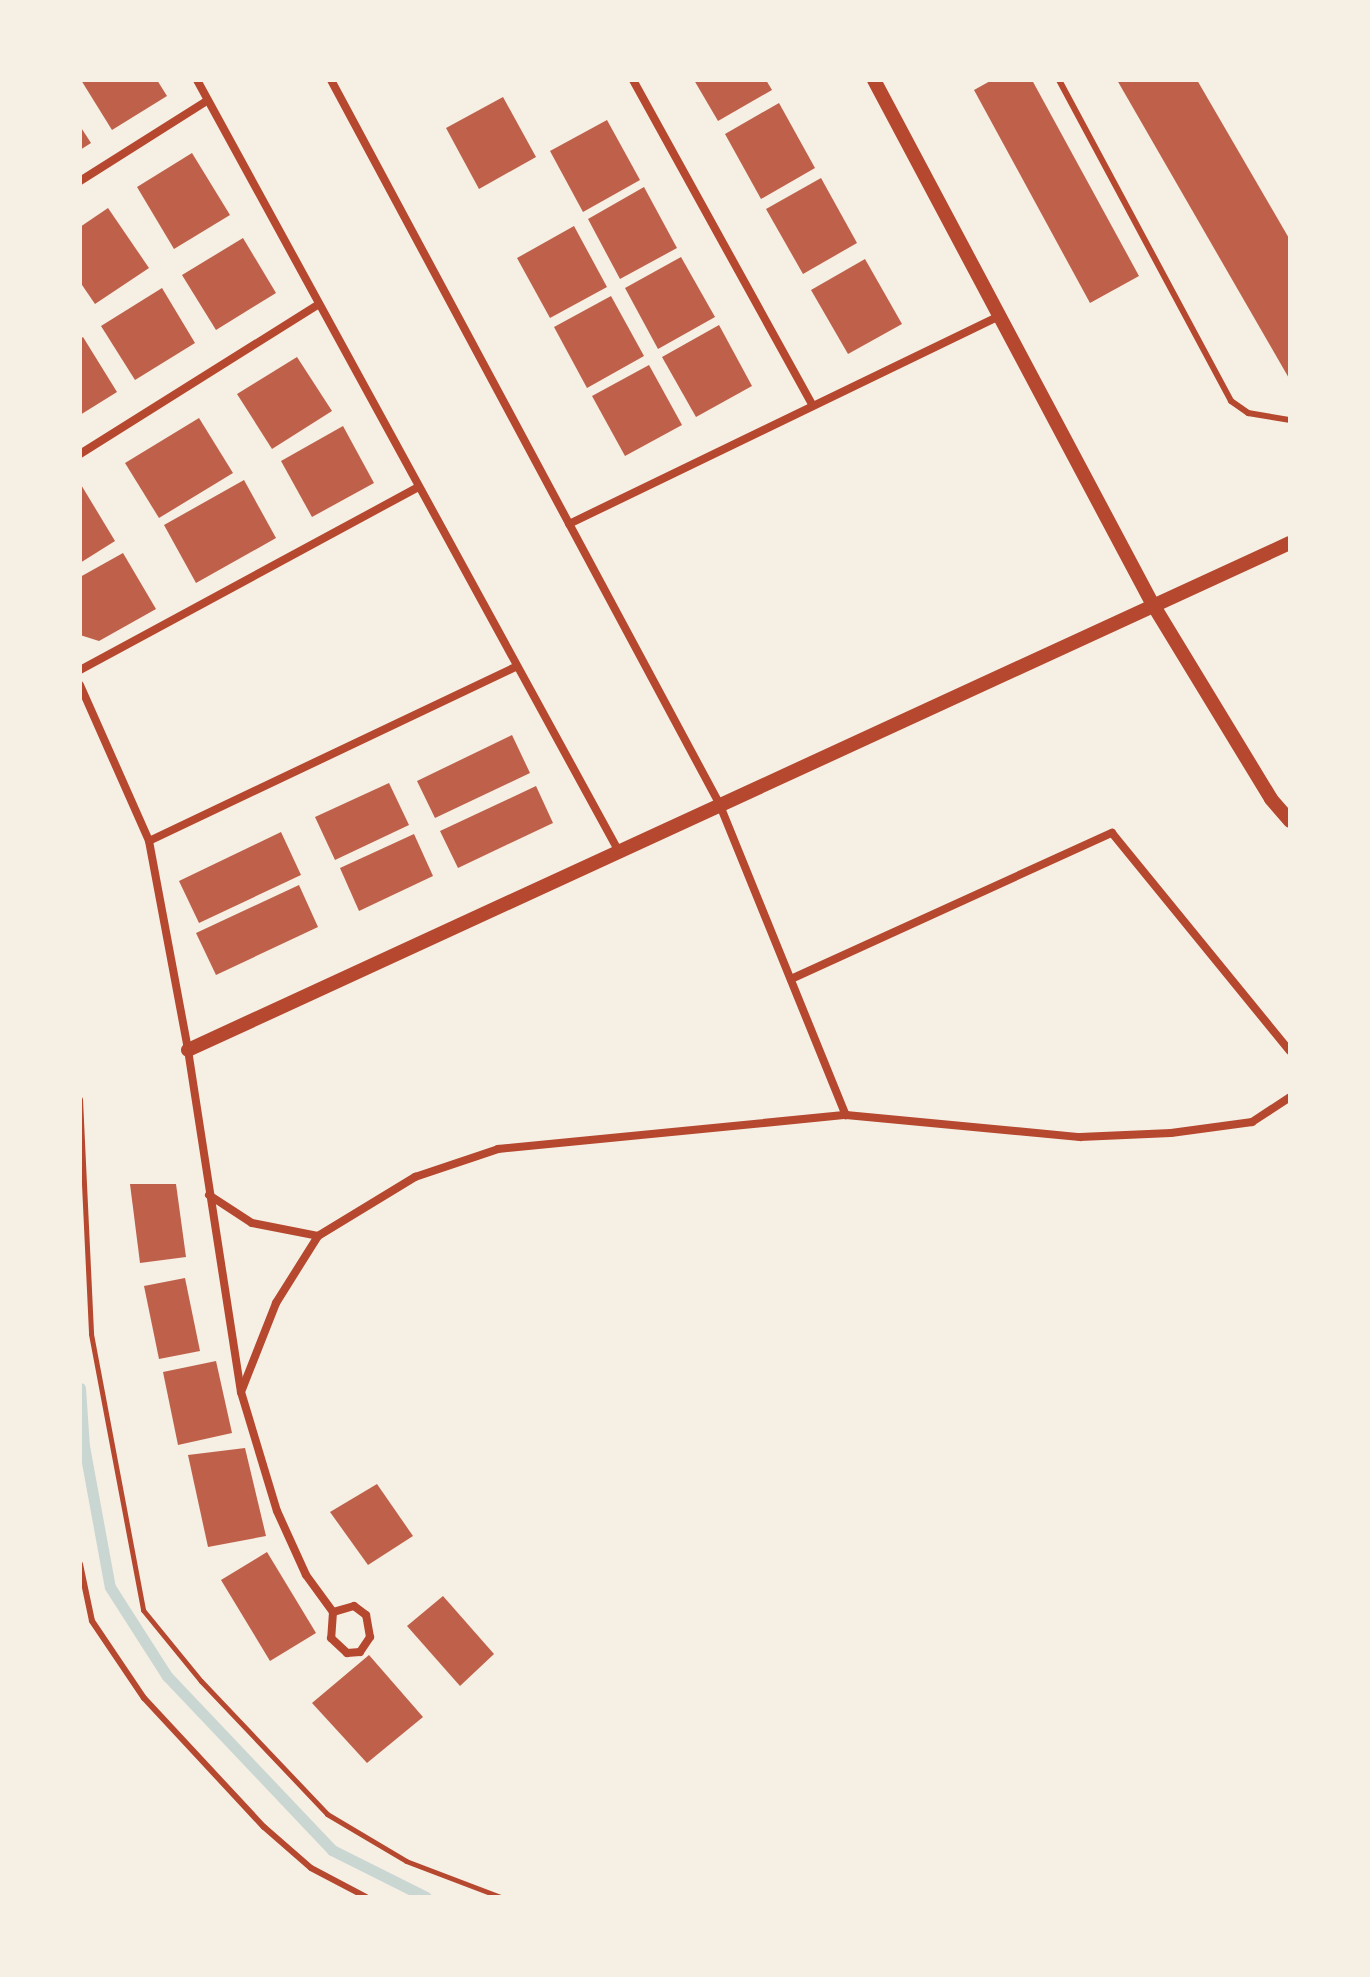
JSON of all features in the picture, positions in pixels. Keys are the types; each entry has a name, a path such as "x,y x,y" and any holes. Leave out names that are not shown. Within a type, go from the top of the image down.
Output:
{"street":[{"path":"197,80 618,850"},
{"path":"331,80 719,803 846,1115"},
{"path":"633,80 813,406"},
{"path":"874,80 1152,603 1271,799 1290,821"},
{"path":"80,181 208,100"},
{"path":"80,454 319,304"},
{"path":"569,524 998,317"},
{"path":"80,670 419,487"},
{"path":"188,1050 1152,603 1290,543"},
{"path":"149,841 517,666"},
{"path":"80,685 149,841 188,1050 241,1392 277,1511 306,1575 333,1612"},
{"path":"791,979 1112,833 1290,1051"},
{"path":"241,1392 276,1303 318,1236 415,1177 498,1149 846,1115 1080,1137 1156,1134 1252,1122 1290,1097"},
{"path":"209,1195 252,1223 318,1236"},
{"path":"354,1606 366,1615 370,1637 360,1652 347,1653 335,1645 328,1624 333,1612 354,1606"}],"lane":[{"path":"1059,80 1231,401 1248,413 1290,420"},
{"path":"80,1564 92,1621 144,1698 264,1827 311,1868 366,1897"}],"path":[{"path":"80,1099 91,1334 143,1610 201,1681 327,1814 406,1861 501,1897"}],"building":[{"path":"81,80 157,80 167,96 112,130"},
{"path":"694,80 766,80 772,90 718,121"},
{"path":"992,80 1032,80 1139,276 1090,303 974,90"},
{"path":"1117,80 1197,80 1290,240 1290,380"},
{"path":"503,97 536,157 479,189 446,128"},
{"path":"779,103 815,168 761,199 725,134"},
{"path":"607,120 640,180 583,212 550,151"},
{"path":"80,126 91,143 80,150"},
{"path":"192,153 230,215 174,249 137,187"},
{"path":"821,178 857,243 803,274 766,209"},
{"path":"644,187 677,248 620,279 588,219"},
{"path":"108,208 149,268 95,304 80,282 80,227"},
{"path":"574,226 607,287 550,318 517,258"},
{"path":"243,238 276,293 216,330 182,275"},
{"path":"681,257 715,317 658,349 625,288"},
{"path":"865,259 902,324 848,354 811,290"},
{"path":"162,288 195,343 135,380 101,326"},
{"path":"611,296 644,356 587,388 554,327"},
{"path":"719,325 752,386 696,417 662,357"},
{"path":"83,337 117,392 80,415 80,339"},
{"path":"297,357 332,411 272,449 237,394"},
{"path":"649,365 682,425 625,456 592,396"},
{"path":"199,418 233,473 159,518 125,463"},
{"path":"343,426 374,483 312,517 281,461"},
{"path":"244,480 276,538 196,583 164,525"},
{"path":"80,483 115,541 80,563"},
{"path":"123,553 156,609 99,641 80,635 80,577"},
{"path":"512,735 530,773 435,818 417,781"},
{"path":"389,783 409,825 335,860 315,817"},
{"path":"536,786 553,823 458,868 440,831"},
{"path":"281,832 301,875 199,923 179,881"},
{"path":"414,834 433,876 359,911 340,868"},
{"path":"299,885 318,927 216,975 196,933"},
{"path":"130,1184 176,1184 186,1257 140,1263"},
{"path":"185,1278 200,1351 159,1359 144,1286"},
{"path":"216,1361 232,1433 178,1445 163,1372"},
{"path":"245,1448 266,1536 208,1547 188,1455"},
{"path":"377,1484 413,1536 368,1565 330,1512"},
{"path":"267,1552 316,1633 270,1661 221,1580"},
{"path":"443,1596 494,1654 460,1686 407,1626"},
{"path":"369,1655 423,1717 367,1763 312,1703"}],"waterway":[{"path":"80,1388 84,1446 110,1587 167,1676 332,1850 426,1897"}]}
